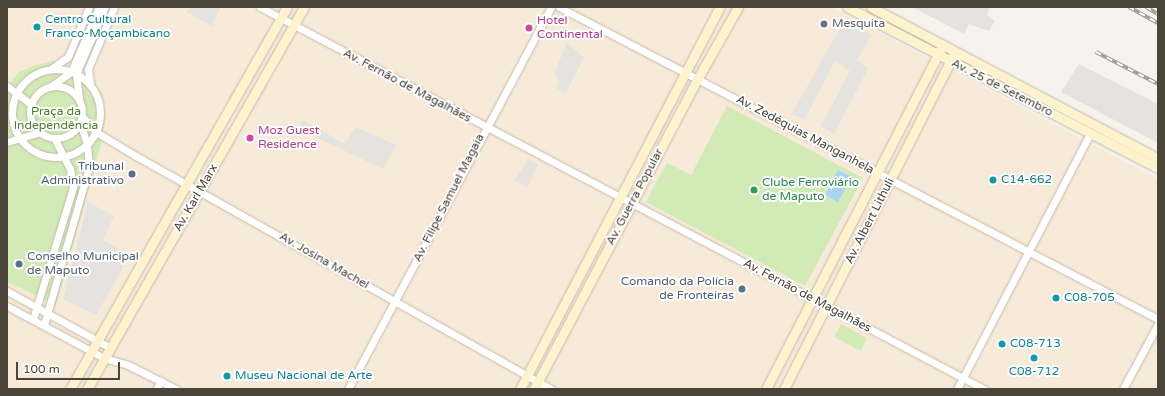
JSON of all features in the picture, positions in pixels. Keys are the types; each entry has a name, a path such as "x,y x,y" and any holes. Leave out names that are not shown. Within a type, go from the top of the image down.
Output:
{"street":[{"path":"7,110 25,81 68,57 89,7"},
{"path":"44,325 87,176 87,144 81,119 80,103 74,73 99,7"},
{"path":"33,319 72,194 72,179 65,156 54,138 40,132 32,120 32,105 35,98 74,73 105,7"},
{"path":"12,103 14,128 20,139 39,154 65,156 87,144 96,132 100,113 99,103 91,86 88,69 114,7"},
{"name":"Av. Fernão de Magalhães","path":"260,7 619,198 984,389"},
{"name":"Av. Karl Marx","path":"70,389 188,184 287,7"},
{"name":"Av. Karl Marx","path":"87,389 109,347 200,191 304,7"},
{"name":"Av. Filipe Samuel Magaia","path":"348,389 396,302 485,127 551,7"},
{"name":"Av. Zedéquias Manganhela","path":"559,7 698,78 876,173 1158,319"},
{"name":"Av. Guerra Popular","path":"520,389 720,7"},
{"name":"Av. Guerra Popular","path":"536,385 698,78 738,7"},
{"name":"Av. 25 de Setembro","path":"847,7 950,62 1158,168"},
{"name":"Av. 25 de Setembro","path":"871,7 942,46 1158,158"},
{"name":"Av. Albert Lithuli","path":"766,389 942,46"},
{"name":"Av. Albert Lithuli","path":"784,389 955,52"},
{"path":"48,69 74,73 91,86"},
{"path":"7,86 17,92 32,105"},
{"path":"49,88 64,88 71,91 80,103"},
{"path":"54,138 70,134 81,119"},
{"name":"Av. Josina Machel","path":"81,119 96,132 527,375 536,385 552,389"},
{"path":"7,142 40,132"},
{"path":"957,389 1027,251 1090,134"},
{"path":"7,291 109,347"},
{"path":"7,306 104,358 114,360 176,389"},
{"path":"1123,389 1158,324"},
{"path":"157,389 160,381"}],"shaded area":[{"path":"7,7 831,7 1158,179 1158,389 7,389"},
{"path":"190,7 221,7 212,26 187,13"},
{"path":"912,7 989,7 987,15 995,21 989,31 969,24 964,34"},
{"path":"844,21 872,35 856,61 869,67 834,134 821,126 850,71 835,61 805,119 791,115"},
{"path":"567,43 584,58 566,93 556,88 559,78 554,74"},
{"path":"1079,64 1158,104 1158,143 1061,92"},
{"path":"303,120 345,144 355,127 396,145 383,169 299,129"},
{"path":"528,159 538,165 528,187 514,181"},
{"path":"88,202 114,216 103,240 130,255 96,315 63,299"}],"green space":[{"name":"Praça da Independência","path":"55,61 92,79 103,95 105,120 102,141 56,305 7,282 7,87 19,72 36,65"},
{"name":"Clube Ferroviário de Maputo","path":"727,106 863,178 805,286 646,202 667,163 691,175"},
{"path":"841,324 867,338 861,351 834,337"}],"water":[{"path":"838,170 852,177 838,202 825,195"}],"railway":[{"path":"1129,7 1158,23"},
{"path":"1146,7 1158,14"},
{"path":"1096,52 1158,84"}],"place":[{"name":"Mesquita","path":"824,24"},
{"name":"Centro Cultural Franco-Moçambicano","path":"37,27"},
{"name":"Hotel Continental","path":"529,28"},
{"name":"Moz Guest Residence","path":"250,138"},
{"name":"Tribunal Administrativo","path":"132,174"},
{"name":"C14-662","path":"993,180"},
{"name":"Clube Ferroviário de Maputo","path":"754,190"},
{"name":"Conselho Municipal de Maputo","path":"19,264"},
{"name":"Comando da Polícia de Fronteiras","path":"742,289"},
{"name":"C08-705","path":"1056,298"},
{"name":"C08-713","path":"1002,344"},
{"name":"C08-712","path":"1034,358"},
{"name":"Museu Nacional de Arte","path":"227,376"}]}
